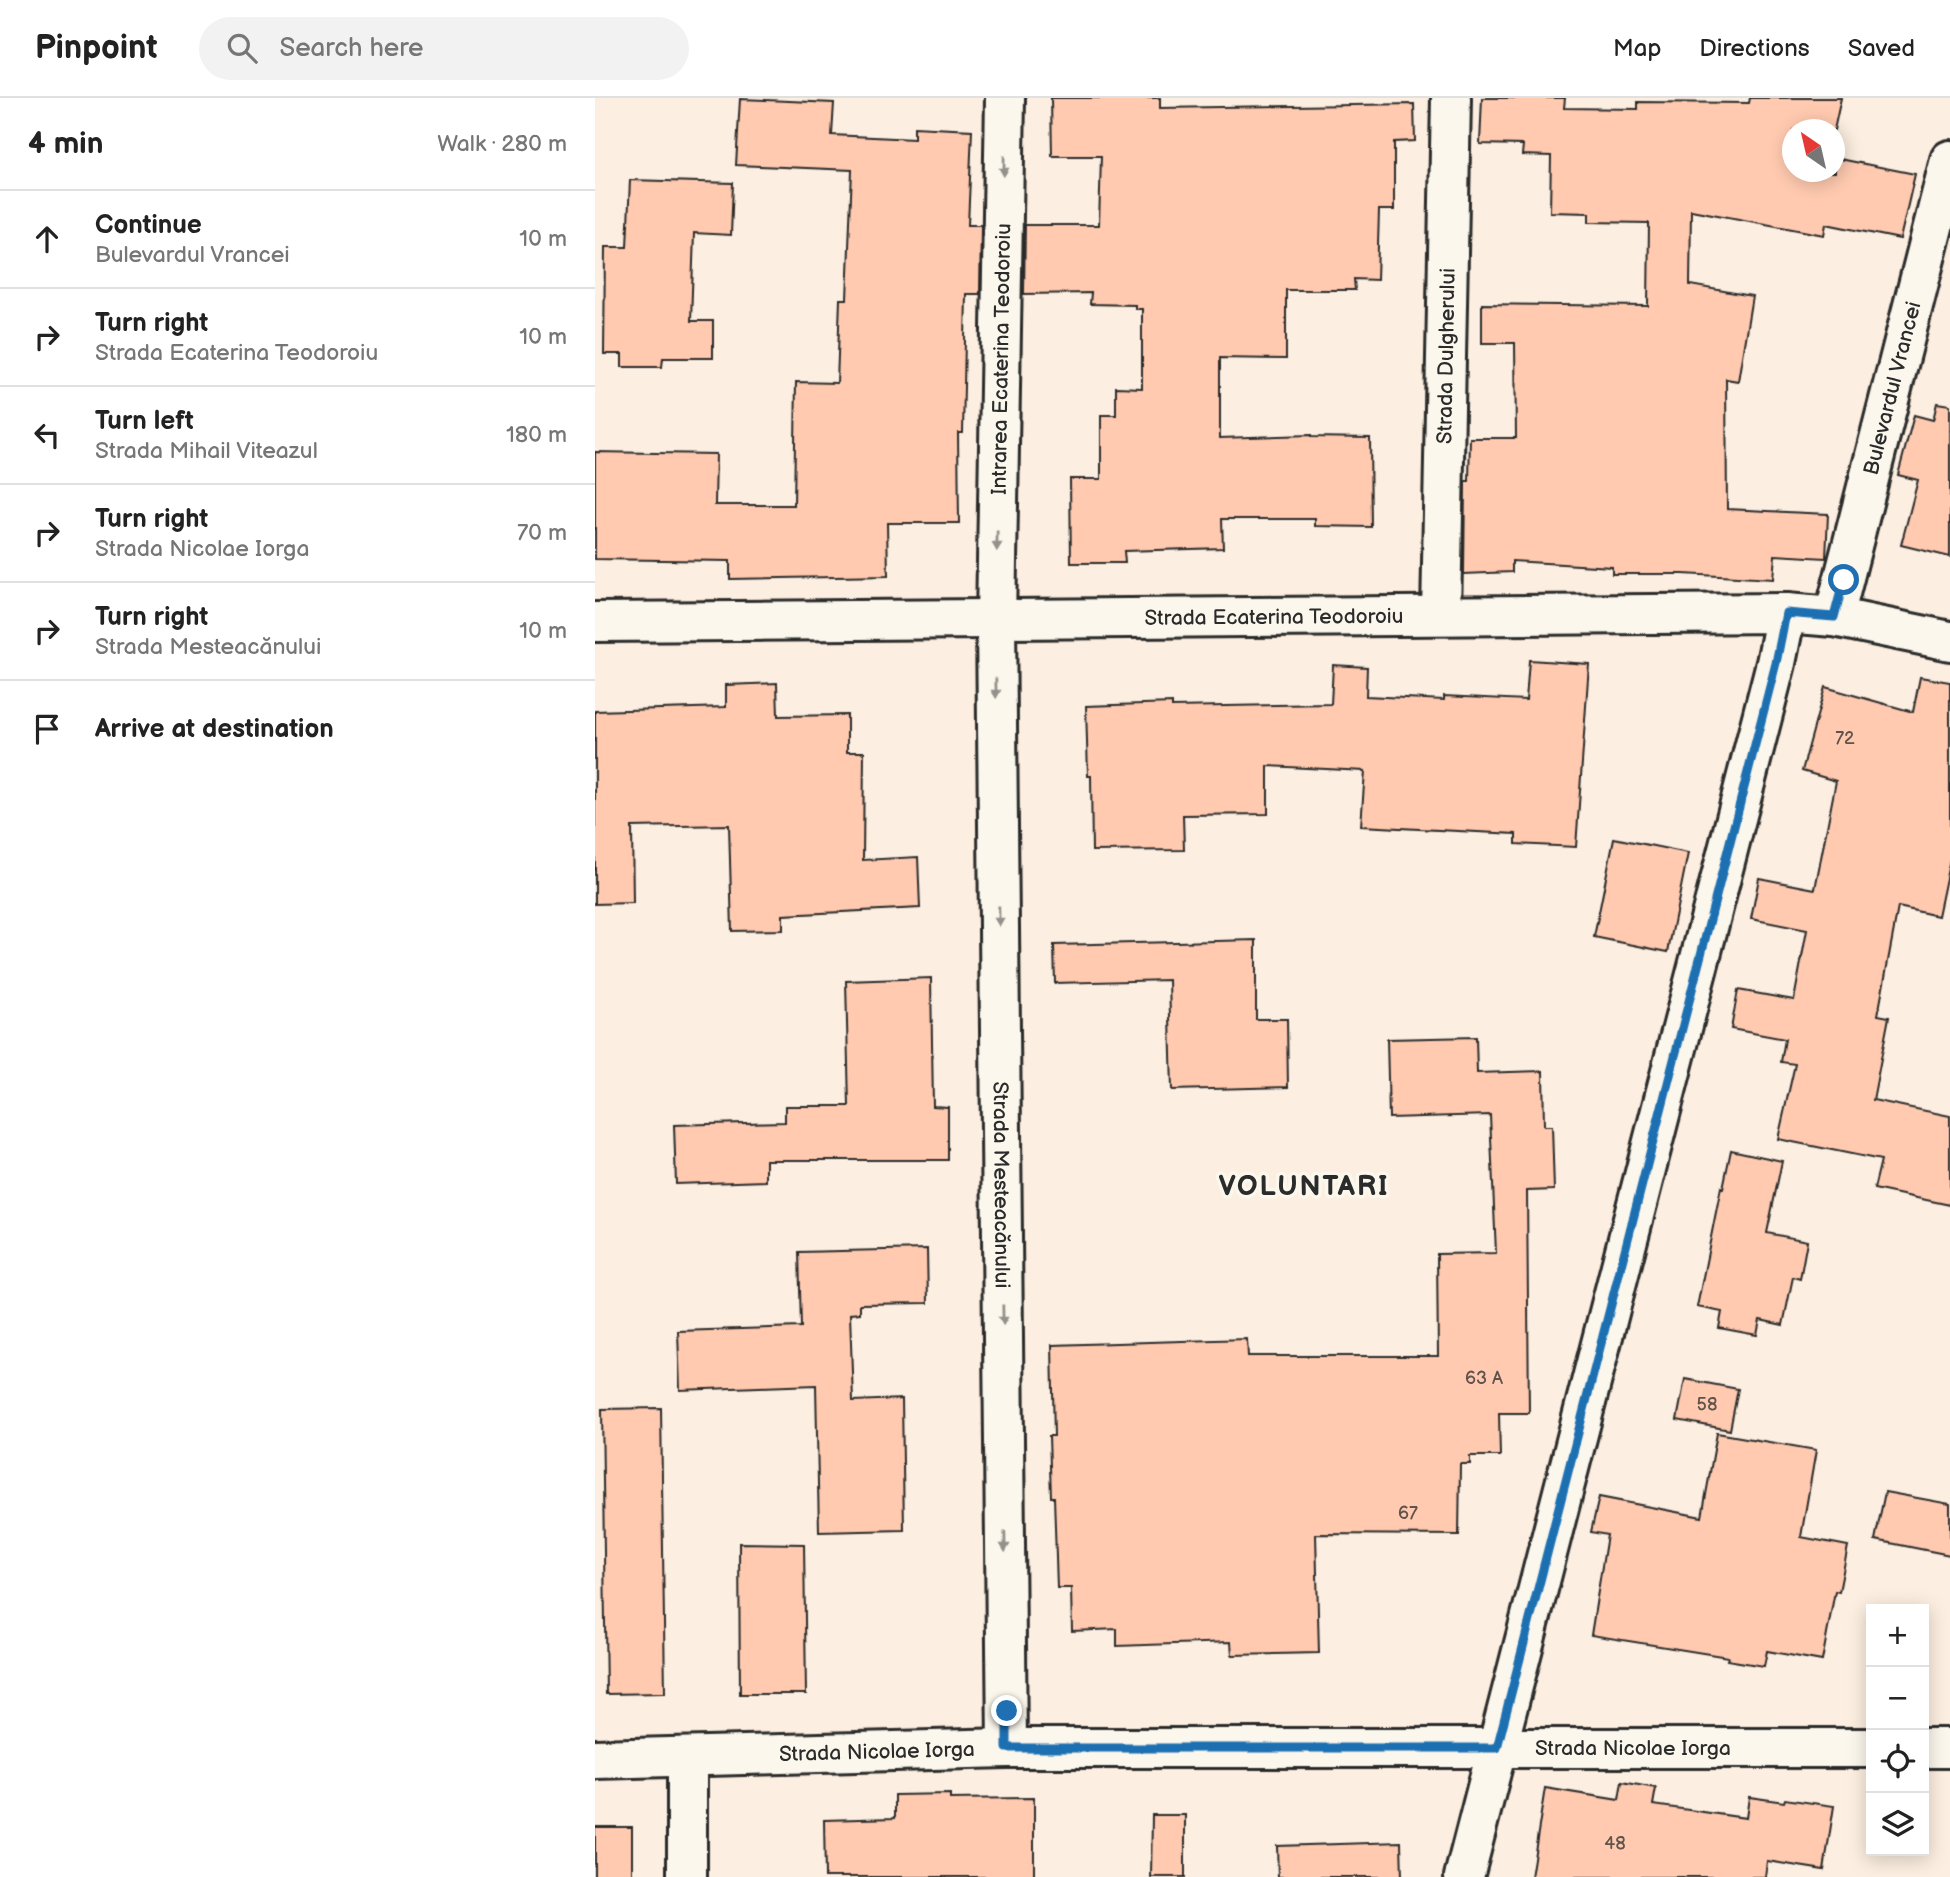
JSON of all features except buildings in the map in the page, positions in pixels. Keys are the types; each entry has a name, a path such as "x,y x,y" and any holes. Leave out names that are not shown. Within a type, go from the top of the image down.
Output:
{"street":[{"name":"Intrarea Ecaterina Teodoroiu","path":"996,620 1005,98"},
{"name":"Strada Dulgherului","path":"1441,615 1451,98"},
{"name":"Bulevardul Vrancei","path":"1834,617 1950,160"},
{"name":"Strada Ecaterina Teodoroiu","path":"595,622 1786,613 1834,617 1950,641"},
{"path":"1464,1877 1776,663 1786,613"},
{"name":"Strada Mesteacănului","path":"996,620 1007,1748"},
{"name":"Strada Nicolae Iorga","path":"595,1759 1007,1748 1866,1748"},
{"path":"1929,1748 1950,1748"},
{"path":"687,1758 687,1877"}],"district":[{"name":"VOLUNTARI","path":"1304,1185"}],"route":[{"path":"1007,1711 1007,1748 1497,1748 1776,663 1786,613 1834,617 1844,580"}]}
